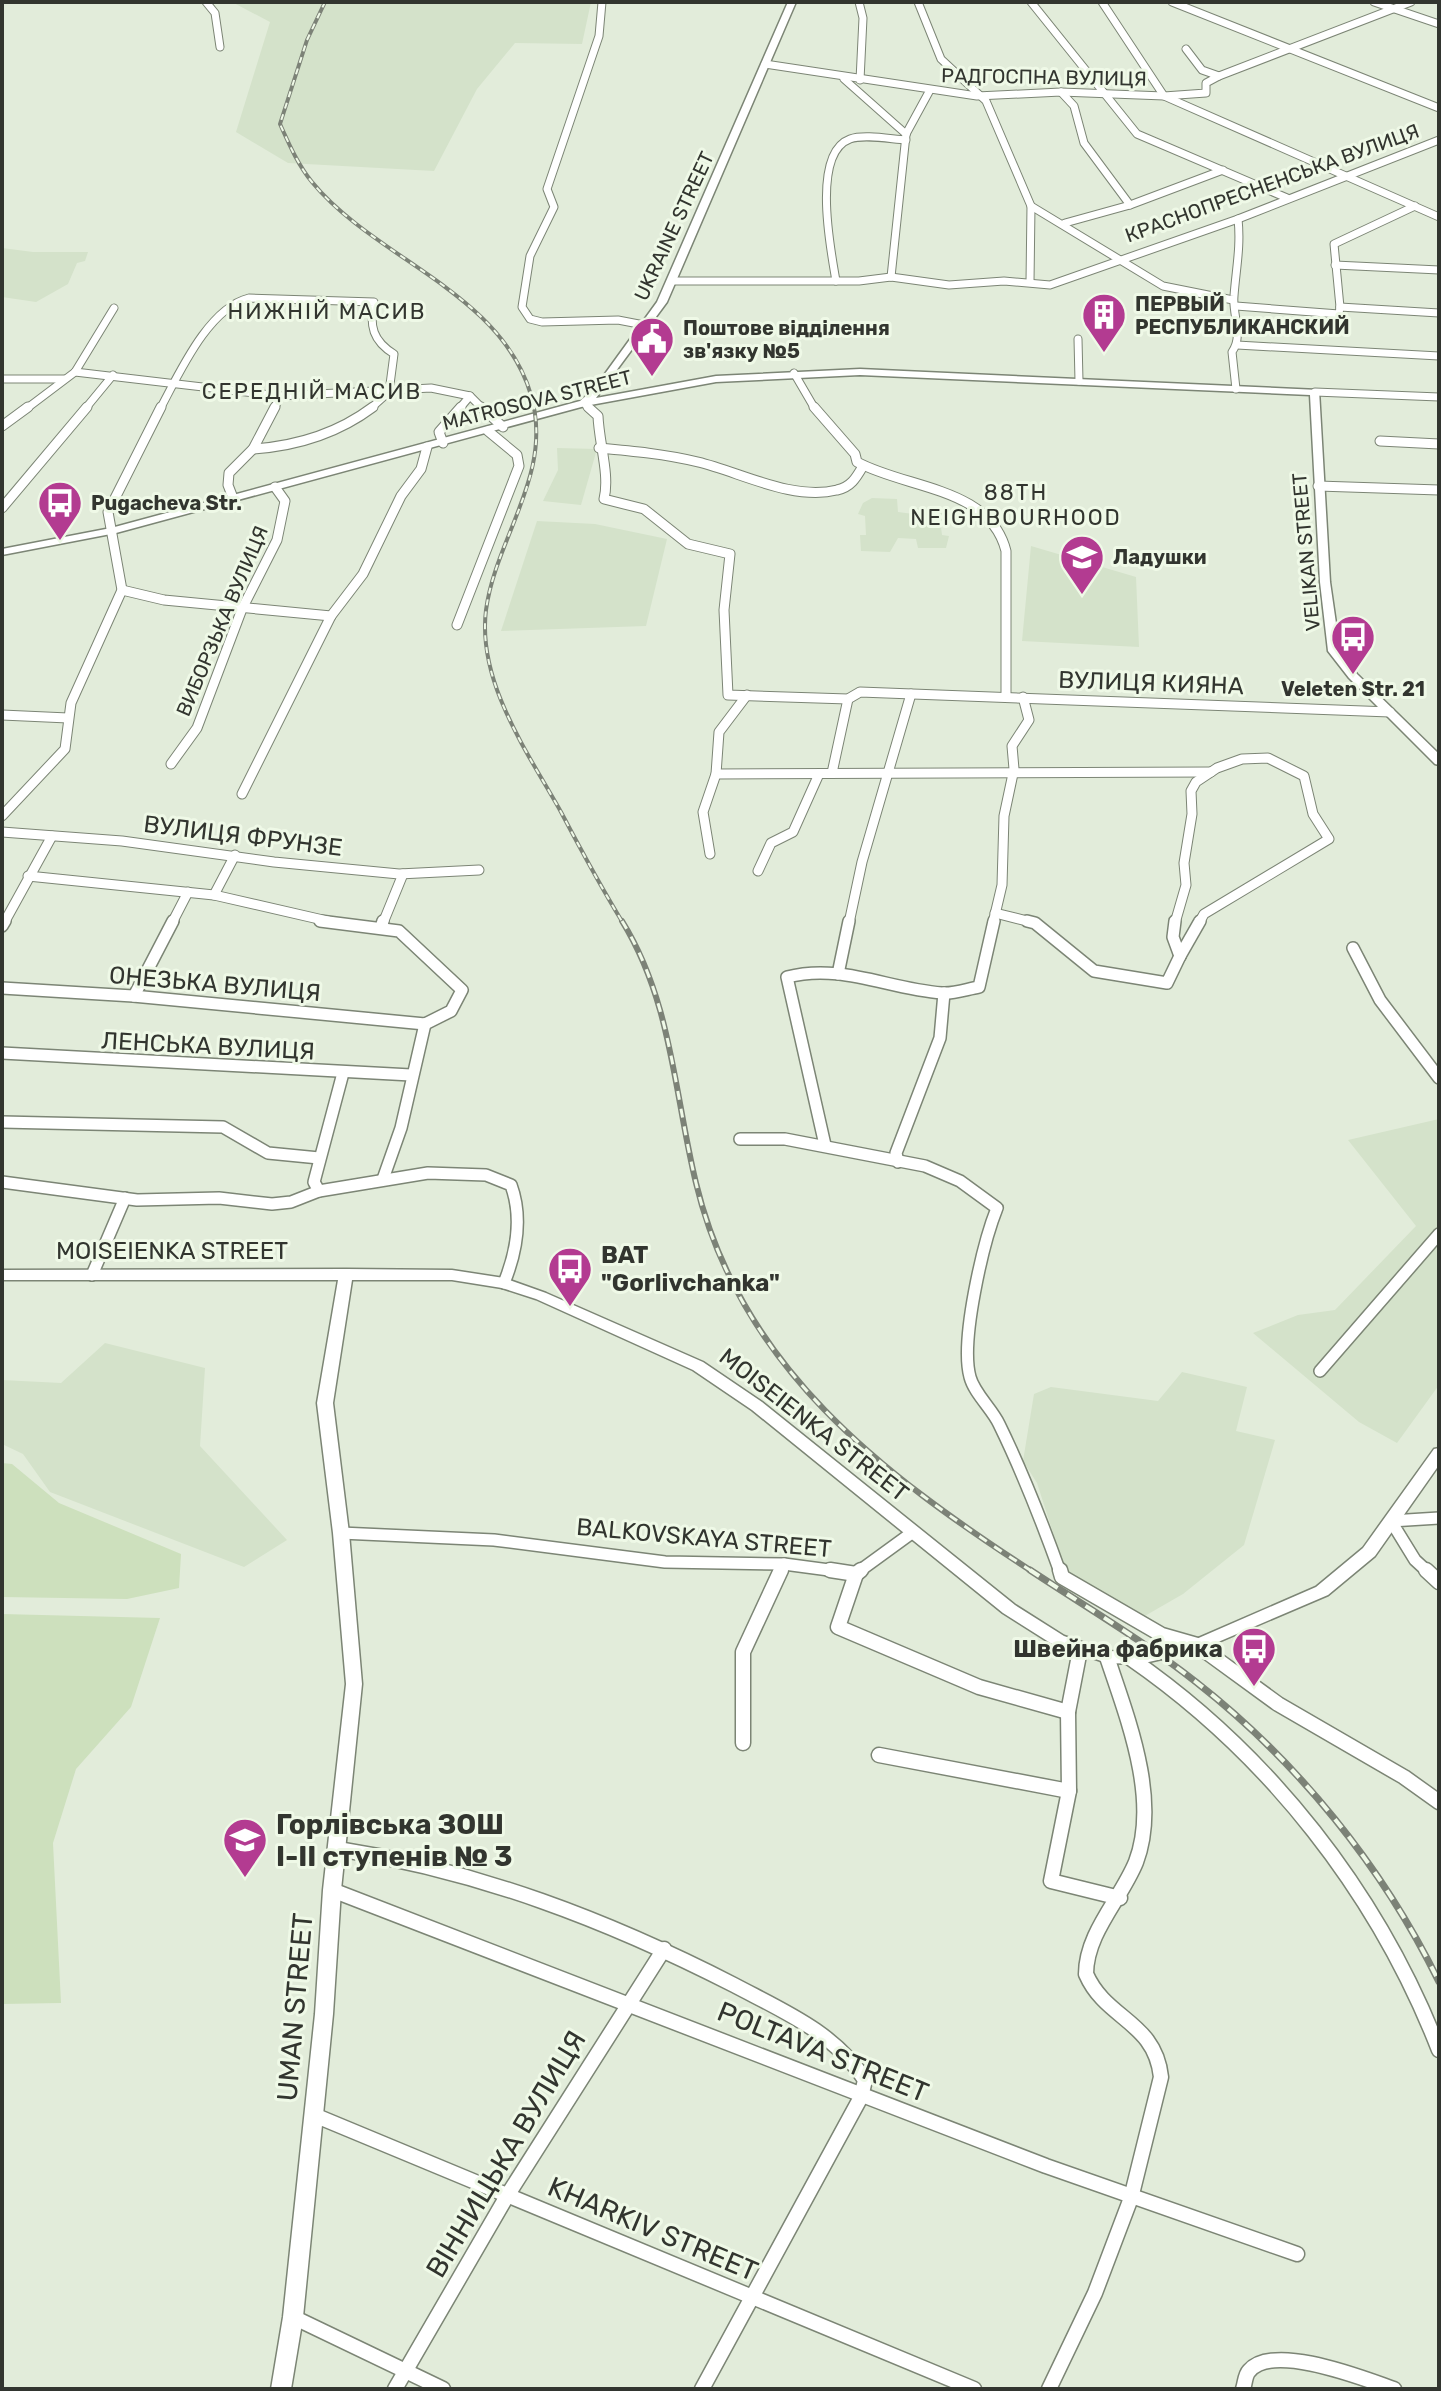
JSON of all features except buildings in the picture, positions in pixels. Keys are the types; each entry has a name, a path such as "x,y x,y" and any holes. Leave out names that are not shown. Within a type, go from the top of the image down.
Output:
{"street":[{"path":"206,2 215,13 220,47"},
{"path":"602,2 599,36 547,189 554,207 530,256 522,307 530,319 542,322 618,320 644,325"},
{"name":"UKRAINE STREET","path":"584,403 598,391 672,281 792,2"},
{"path":"859,2 863,18 860,80"},
{"path":"918,2 937,53 977,96 986,101 1031,206 1030,282"},
{"path":"1031,2 1137,134 1287,198"},
{"path":"1102,2 1164,96 1439,217"},
{"path":"1172,2 1438,107"},
{"path":"1374,2 1439,24"},
{"path":"1186,49 1202,70 1219,76 1411,2"},
{"name":"РАДГОСПНА ВУЛИЦЯ","path":"765,64 977,96 1061,92 1164,96 1206,93 1206,83 1219,76"},
{"path":"840,77 863,94 885,121 906,137"},
{"path":"891,277 906,137 930,90"},
{"path":"1061,92 1074,106 1084,143 1130,205"},
{"path":"836,281 825,197 837,149 851,138 906,137"},
{"name":"КРАСНОПРЕСНЕНСЬКА ВУЛИЦЯ","path":"672,281 836,281 891,277 949,285 1055,284 1118,259 1238,219 1439,140"},
{"path":"1065,223 1130,205 1223,170"},
{"path":"1031,206 1065,223 1155,283 1192,296 1339,314 1334,244 1415,206"},
{"path":"1238,219 1241,245 1234,303 1237,345 1232,352 1236,389 1439,397"},
{"path":"1335,265 1439,270"},
{"path":"2,816 58,760 68,738 68,718 122,590 108,512 126,471 195,344 231,306 249,298 371,301 371,332 394,354 389,392 346,427 284,447 253,449"},
{"path":"1340,307 1439,313"},
{"path":"2,426 75,372 114,308"},
{"path":"1078,339 1079,381"},
{"path":"1237,345 1439,356"},
{"path":"75,372 177,381 280,396 431,388 470,396 503,427"},
{"path":"794,373 821,418 863,466 965,502 991,516 1002,528 1006,551 1006,697"},
{"name":"MATROSOVA STREET","path":"2,552 112,531 584,403 716,379 794,373 959,375 1236,389"},
{"path":"2,508 113,375"},
{"path":"2,379 64,379"},
{"path":"598,391 614,397"},
{"name":"VELIKAN STREET","path":"1315,392 1318,486 1334,651 1353,676 1439,761"},
{"path":"233,498 228,485 229,473 253,449 280,396"},
{"path":"443,443 439,432 470,396"},
{"path":"584,403 598,416 599,448 608,483 604,499 644,509 688,544 730,554 724,610 728,695 747,695"},
{"path":"457,625 519,466 512,450 488,431"},
{"path":"1380,441 1439,444"},
{"path":"242,794 331,616 351,596 375,556 400,498 425,466 427,447"},
{"path":"599,448 694,461 789,489 822,491 848,487 862,474 863,466"},
{"path":"1318,486 1439,490"},
{"name":"ВИБОРЗЬКА ВУЛИЦЯ","path":"171,764 197,728 242,609 282,527 285,501 275,487"},
{"path":"122,590 149,598 331,616"},
{"name":"ВУЛИЦЯ КИЯНА","path":"747,695 848,699 860,692 1390,712"},
{"path":"838,974 862,862 911,694"},
{"path":"710,854 703,812 716,774 719,732 724,721 747,695"},
{"path":"825,1145 787,977 796,973 838,974 944,993 979,987 1002,885 1004,816 1014,769 1012,746 1029,720 1023,697"},
{"path":"832,773 848,699"},
{"path":"2,715 68,718"},
{"path":"995,913 1035,923 1094,971 1167,983 1204,914 1241,895 1329,839 1313,814 1304,776 1268,758 1242,759 1196,782 1191,791 1192,814 1184,863 1186,885 1177,906 1173,937 1180,956"},
{"path":"716,774 888,774 1014,769 1211,772"},
{"path":"758,871 771,843 793,832 819,774"},
{"name":"ВУЛИЦЯ ФРУНЗЕ","path":"2,832 403,874 479,870"},
{"path":"2,926 52,836"},
{"path":"214,895 235,855"},
{"path":"381,927 403,874"},
{"path":"28,876 214,895 323,922 399,931 462,990 451,1011 425,1024 401,1128 383,1179"},
{"path":"134,996 188,892"},
{"path":"1353,948 1366,980 1390,1017 1439,1078"},
{"name":"ОНЕЗЬКА ВУЛИЦЯ","path":"2,988 134,996 425,1024"},
{"path":"898,1162 896,1153 940,1038 944,993"},
{"name":"ЛЕНСЬКА ВУЛИЦЯ","path":"2,1053 411,1075"},
{"path":"319,1191 313,1186 343,1073"},
{"path":"2,1122 223,1127 268,1153 319,1158"},
{"path":"740,1139 765,1135 825,1145 853,1155 933,1167 967,1185 997,1208 987,1233 969,1330 970,1378 993,1411 1025,1477 1062,1577 1162,1635 1197,1645 1278,1704 1404,1777 1439,1802"},
{"path":"2,1182 125,1198 219,1198 272,1204 383,1179 428,1173 486,1175 511,1185 517,1197 517,1245 504,1283"},
{"path":"92,1275 125,1198"},
{"path":"1320,1371 1439,1234"},
{"name":"UMAN STREET","path":"281,2389 293,2317 314,2115 332,1890 354,1684 341,1533 325,1403 346,1274"},
{"name":"MOISEIENKA STREET","path":"2,1275 452,1275 504,1283 650,1341 698,1366 757,1406 1009,1609 1080,1650 1107,1657 1135,1658 1197,1645 1322,1591 1356,1566 1439,1453"},
{"path":"1439,1518 1391,1521 1415,1560 1439,1582"},
{"path":"856,1574 913,1532"},
{"name":"BALKOVSKAYA STREET","path":"341,1533 494,1540 665,1562 784,1564 856,1574 838,1627 953,1679 1011,1700 1068,1712"},
{"path":"743,1743 743,1652 784,1564"},
{"path":"1080,1650 1068,1712 1069,1791 1051,1881 1120,1898"},
{"path":"1049,2389 1095,2293 1131,2198 1161,2077 1161,2057 1152,2040 1101,1996 1086,1976 1085,1957 1120,1898 1139,1849 1141,1807 1136,1744 1107,1657"},
{"path":"1135,1658 1198,1707 1262,1773 1338,1866 1393,1945 1439,2050"},
{"path":"879,1755 1069,1791"},
{"path":"338,1849 369,1853 531,1892 664,1949 812,2026 852,2056 865,2080 861,2097 702,2389"},
{"name":"POLTAVA STREET","path":"332,1890 630,2003 861,2097 1131,2198 1297,2254"},
{"name":"ВІННИЦЬКА ВУЛИЦЯ","path":"395,2389 507,2196 664,1949"},
{"name":"KHARKIV STREET","path":"314,2115 974,2389"},
{"path":"293,2317 443,2389"},
{"path":"1243,2389 1248,2372 1259,2363 1283,2358 1394,2389"}],"shaded area":[{"path":"232,2 591,2 582,44 515,43 477,89 434,171 288,163 236,132 270,22"},
{"path":"2,248 33,252 88,252 85,261 77,263 68,284 36,302 2,297"},
{"path":"557,448 597,449 581,505 543,501 558,470"},
{"path":"872,498 897,499 898,512 913,514 917,508 948,510 948,519 940,520 942,535 949,536 946,548 918,548 916,539 898,538 890,552 861,551 860,535 866,535 865,516 858,514 863,503"},
{"path":"537,521 595,524 667,539 646,626 501,631"},
{"name":"Ладушки","path":"1031,546 1136,577 1139,647 1022,641"},
{"path":"1439,1119 1439,1385 1397,1443 1359,1422 1253,1333 1298,1315 1335,1310 1416,1226 1348,1140"},
{"path":"105,1343 205,1368 200,1446 287,1540 244,1567 50,1492 23,1454 2,1444 2,1380 61,1383"},
{"path":"1182,1372 1247,1387 1236,1431 1275,1440 1244,1545 1183,1594 1143,1617 1067,1576 1037,1483 1023,1461 1034,1394 1051,1387 1158,1401"},
{"path":"2,1463 12,1464 59,1503 181,1554 179,1588 127,1599 2,1597"},
{"path":"2,1614 160,1618 131,1707 76,1769 53,1843 61,2003 2,2004"}],"railway":[{"path":"325,2 307,40 280,124 307,175 338,209 465,303 493,329 516,359 531,395 536,424 535,452 530,478 500,556 486,610 485,637 489,664 520,741 623,923"},
{"path":"622,921 652,983 670,1049 696,1183 717,1249 746,1308 782,1361 824,1410 923,1496 1033,1572"},
{"path":"1030,1570 1176,1667 1269,1746 1303,1781 1364,1857 1417,1939 1439,1982"}],"place":[{"name":"ПЕРВЫЙ РЕСПУБЛИКАНСКИЙ","path":"1104,354"},
{"name":"Поштове відділення зв'язку №5","path":"652,378"},
{"name":"Pugacheva Str.","path":"60,542"},
{"name":"Ладушки","path":"1082,596"},
{"name":"Veleten Str. 21","path":"1353,676"},
{"name":"BAT \"Gorlivchanka\"","path":"570,1308"},
{"name":"Швейна фабрика","path":"1254,1688"},
{"name":"Горлівська ЗОШ І-ІІ ступенів № 3","path":"245,1879"}],"district":[{"name":"НИЖНІЙ МАСИВ","path":"327,311"},
{"name":"СЕРЕДНІЙ МАСИВ","path":"312,391"},
{"name":"88TH NEIGHBOURHOOD","path":"1016,504"}]}
